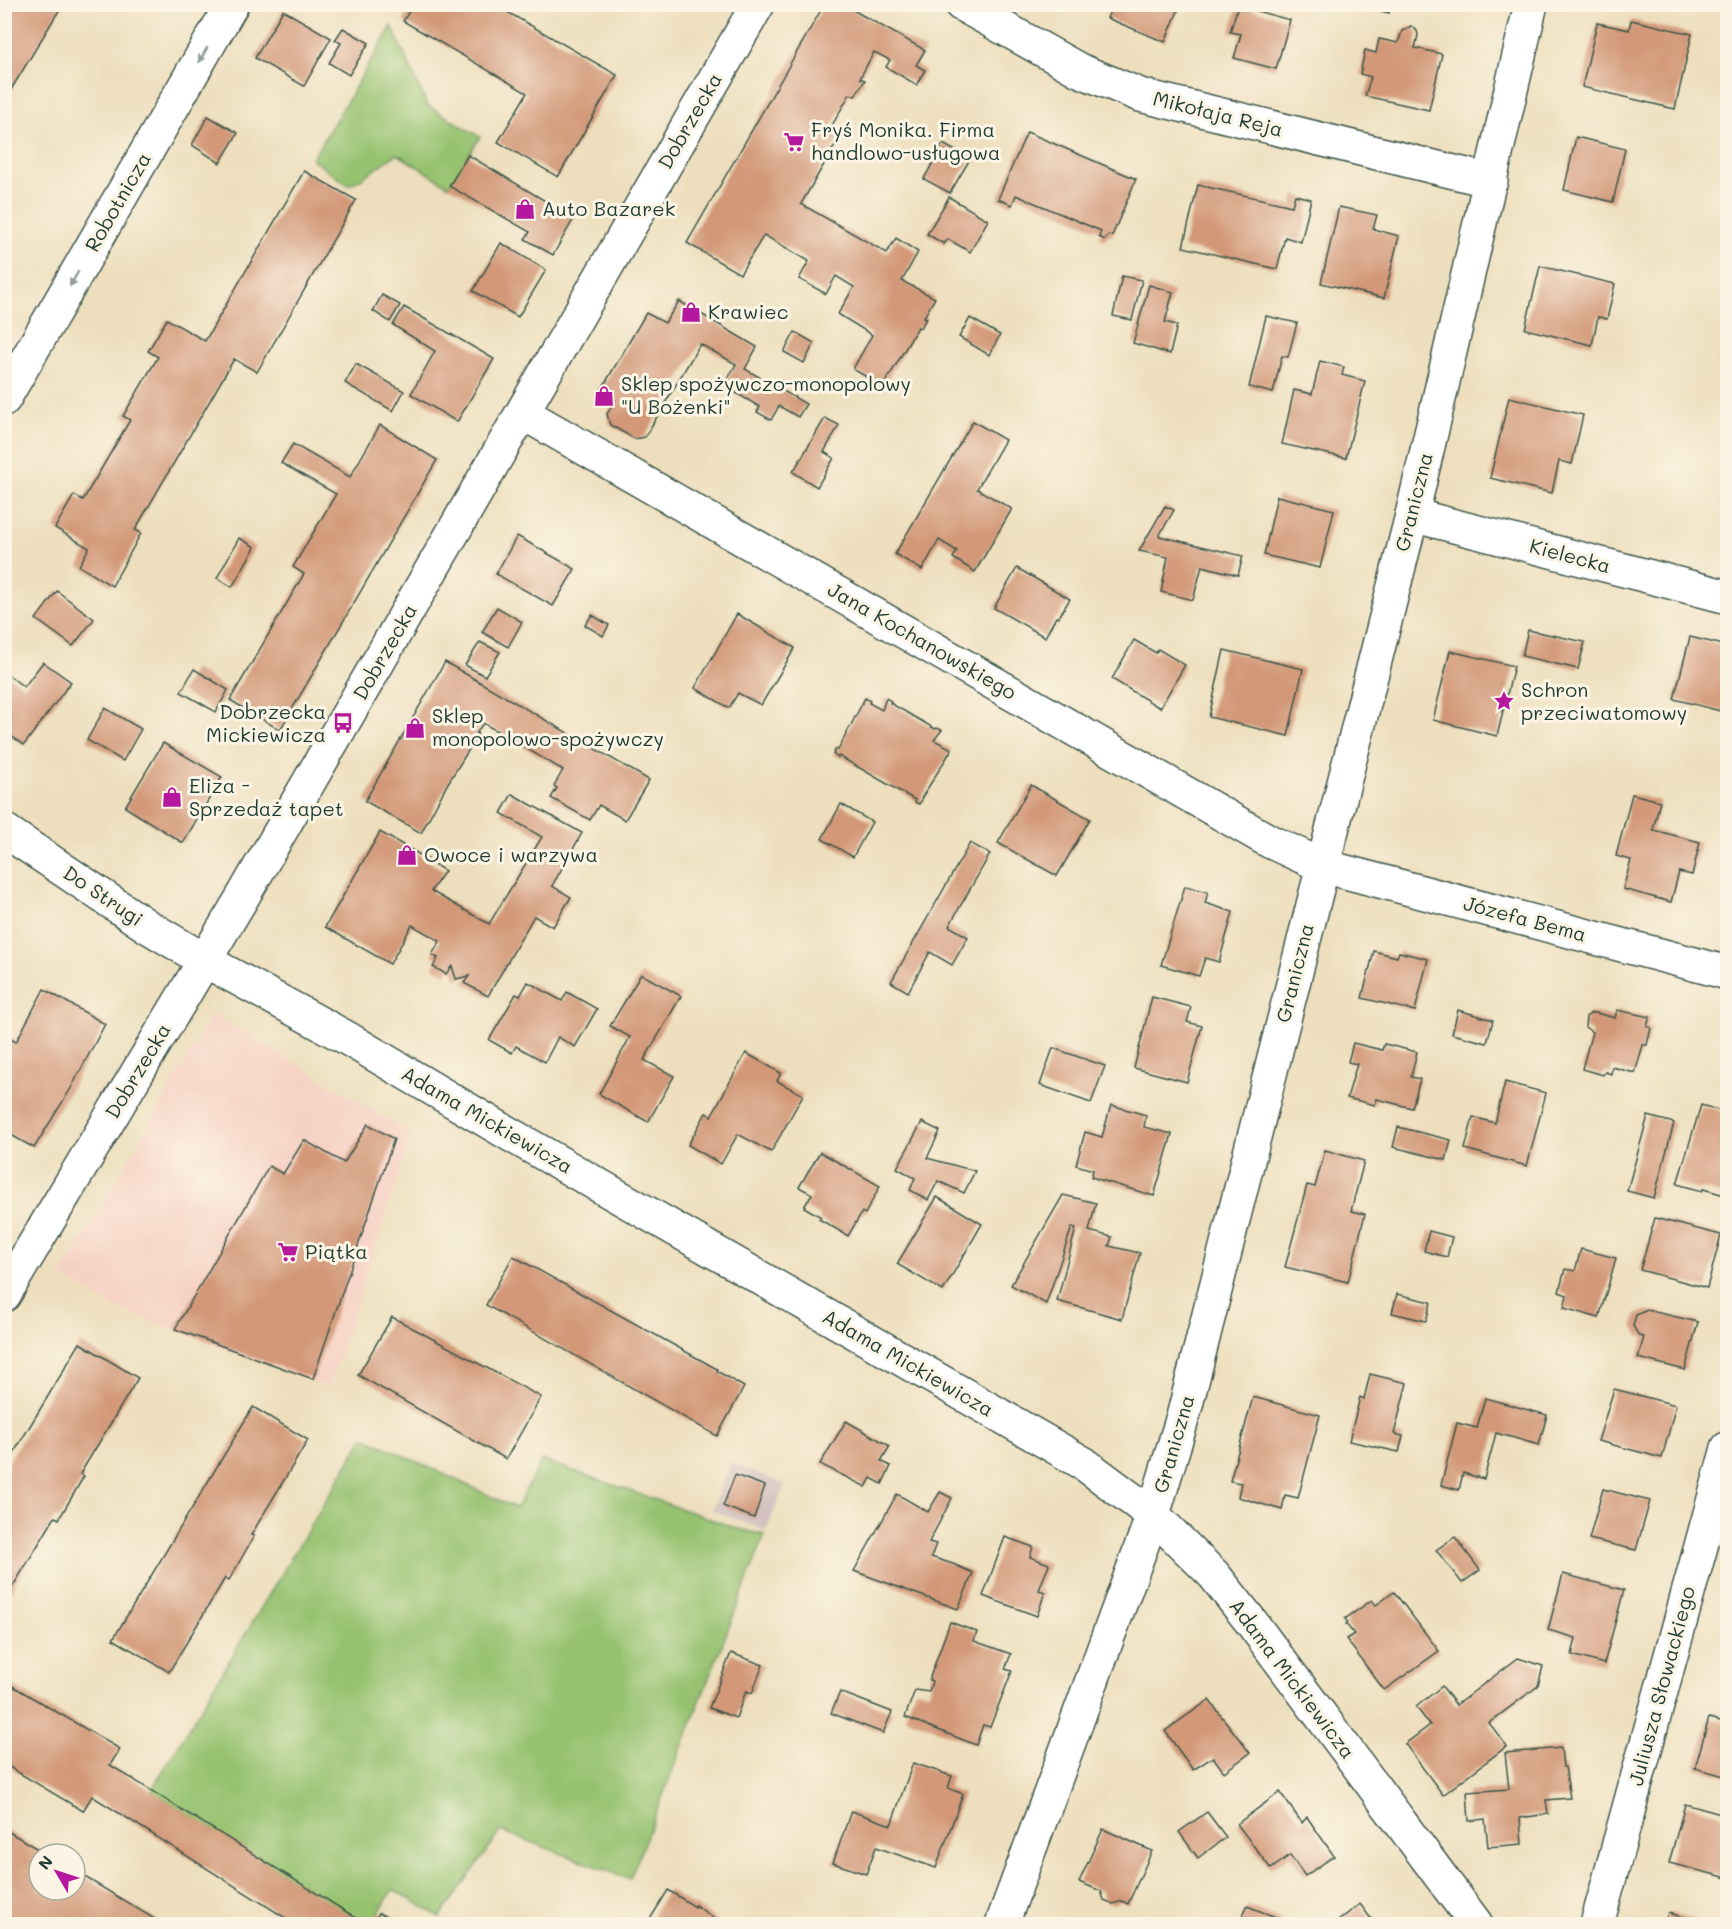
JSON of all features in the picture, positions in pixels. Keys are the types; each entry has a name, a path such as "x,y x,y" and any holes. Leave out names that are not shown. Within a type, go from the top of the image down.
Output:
{"street":[{"name":"Robotnicza","path":"4,399 232,4"},
{"name":"Dobrzecka","path":"4,1295 204,960 758,4"},
{"name":"Mikołaja Reja","path":"961,4 1079,70 1140,95 1491,181"},
{"name":"Graniczna","path":"1002,1924 1153,1515 1184,1413 1412,515 1531,4"},
{"name":"Jana Kochanowskiego","path":"523,412 1259,835 1323,866"},
{"name":"Kielecka","path":"1412,515 1728,597"},
{"name":"Do Strugi","path":"4,830 147,926 204,960"},
{"name":"Józefa Bema","path":"1323,866 1728,973"},
{"name":"Adama Mickiewicza","path":"204,960 345,1037 1083,1463 1153,1515 1214,1575 1252,1623 1476,1924"},
{"name":"Juliusza Słowackiego","path":"1597,1924 1728,1449"}],"shaded area":[{"path":"213,1014 412,1134 329,1387 115,1308 61,1276"},
{"path":"731,1463 785,1484 766,1531 712,1510"}],"green space":[{"path":"392,26 427,105 480,137 449,186 397,154 348,185 312,159"},
{"path":"364,1437 516,1508 542,1460 739,1529 765,1535 630,1879 501,1831 440,1917 393,1889 372,1924 364,1924 151,1791"}],"building":[{"path":"4,4 63,4 4,101"},
{"path":"1113,4 1181,4 1165,42 1107,18"},
{"path":"1357,4 1391,4 1389,13"},
{"path":"413,5 495,5 617,75 558,177 498,142 527,93 403,21"},
{"path":"824,5 844,5 925,50 916,65 925,70 917,85 886,67 890,60 874,52 860,78 865,80 855,96 850,94 830,129 841,135 801,204 887,253 896,238 918,252 902,281 935,298 924,317 927,318 920,328 918,327 883,387 853,369 872,335 838,314 854,287 836,276 826,294 799,279 809,261 764,235 740,274 687,243"},
{"path":"1238,6 1290,20 1276,69 1234,58 1241,34 1230,32"},
{"path":"283,10 331,38 304,86 255,58"},
{"path":"1631,20 1692,34 1675,109 1582,87 1597,23 1629,30"},
{"path":"1411,26 1418,35 1415,48 1442,54 1429,110 1365,96 1371,77 1360,74 1365,50 1376,53 1379,39 1398,43 1402,31"},
{"path":"343,28 369,43 349,75 329,63 341,43 335,40"},
{"path":"208,116 238,133 220,163 192,145"},
{"path":"1027,132 1136,179 1112,236 1108,235 1105,240 1099,237 1101,231 1016,195 1012,205 998,199"},
{"path":"1576,137 1625,149 1613,202 1564,190"},
{"path":"943,144 970,159 950,193 924,179"},
{"name":"Auto Bazarek","path":"468,155 574,218 553,255 525,239 530,232 449,186"},
{"path":"304,171 356,200 257,372 234,359 135,530 141,533 112,586 79,566 89,548 55,528 74,495 83,500 130,420 123,416 158,357 148,351 167,319 205,341"},
{"path":"1198,185 1292,206 1295,195 1311,199 1301,242 1285,237 1277,269 1183,247"},
{"path":"949,197 988,220 970,252 948,239 944,244 927,234"},
{"path":"1339,207 1377,215 1373,229 1399,236 1384,298 1321,283"},
{"path":"501,243 546,270 518,317 473,291"},
{"path":"1540,266 1615,284 1607,319 1598,317 1592,345 1525,329"},
{"path":"1122,276 1142,280 1132,320 1113,316"},
{"path":"1149,285 1173,292 1165,322 1177,325 1170,354 1133,343"},
{"path":"382,295 400,305 390,322 373,311"},
{"path":"679,301 757,347 745,369 806,404 798,417 779,406 771,420 757,412 760,407 724,386 736,364 700,344 645,437 635,439 610,425 607,414 615,400 600,392 646,313 665,323"},
{"path":"404,307 494,359 457,422 411,394 435,351 393,325"},
{"path":"1266,316 1297,323 1288,357 1282,356 1273,393 1249,387"},
{"path":"970,318 1000,335 989,355 959,337"},
{"path":"795,332 814,343 804,363 784,352"},
{"path":"1320,361 1344,367 1342,375 1365,381 1346,458 1282,444 1294,390 1312,394"},
{"path":"356,364 404,391 393,411 345,383"},
{"path":"1509,397 1583,415 1572,464 1559,461 1552,493 1490,478"},
{"path":"825,418 839,425 824,452 834,458 817,487 793,472"},
{"path":"973,421 1005,440 977,489 1012,509 975,572 953,558 957,551 939,540 922,570 895,554"},
{"path":"380,425 437,460 280,730 230,700 304,574 293,567 336,494 281,463 293,444 350,477"},
{"path":"1728,483 1728,509 1721,507"},
{"path":"1277,496 1334,510 1320,568 1264,555"},
{"path":"1165,506 1174,510 1159,536 1243,556 1238,575 1202,566 1193,600 1161,592 1168,557 1139,551"},
{"path":"517,536 575,569 553,606 496,574"},
{"path":"239,538 255,547 232,587 217,578"},
{"path":"1017,568 1070,599 1058,618 1056,617 1045,637 994,608"},
{"path":"57,591 94,619 73,646 36,619"},
{"path":"497,607 522,622 508,647 482,632"},
{"path":"737,614 795,648 761,705 738,693 729,708 695,688"},
{"path":"592,615 609,625 603,636 585,625"},
{"path":"1528,630 1585,642 1578,669 1522,656"},
{"path":"1690,637 1728,646 1728,713 1674,699"},
{"path":"1134,640 1156,653 1158,649 1185,665 1160,708 1112,679"},
{"path":"480,642 500,652 485,676 465,665"},
{"path":"1224,650 1303,669 1288,736 1209,717"},
{"path":"1450,651 1514,666 1497,736 1433,720"},
{"path":"43,662 71,682 24,745 4,731 4,678 7,674 24,687"},
{"path":"445,662 649,780 625,820 599,805 590,820 551,798 557,788 554,786 563,770 483,723 421,833 365,801"},
{"path":"194,669 228,690 216,712 181,692"},
{"path":"865,698 882,710 886,698 891,701 890,703 935,729 942,730 934,740 952,749 919,804 833,754 836,749 838,750"},
{"path":"105,708 141,729 123,761 87,740"},
{"path":"163,743 222,777 183,843 125,807"},
{"path":"1031,785 1090,819 1057,876 998,843"},
{"path":"512,794 582,833 552,886 571,897 553,927 534,916 488,996 464,983 469,976 456,979 452,966 446,974 433,967 438,958 432,955 440,941 412,925 390,964 325,927 380,832 445,871 431,891 489,924 542,837 501,813"},
{"path":"1632,794 1660,801 1653,830 1700,842 1692,875 1679,872 1671,902 1623,889 1631,860 1616,856"},
{"path":"841,804 872,822 853,857 822,839"},
{"path":"970,843 990,854 949,926 968,937 952,965 930,952 908,992 891,982"},
{"path":"1185,886 1208,892 1205,903 1233,912 1219,962 1205,958 1199,976 1161,965"},
{"path":"1374,951 1397,957 1399,952 1428,959 1415,1011 1362,998"},
{"path":"641,974 681,996 644,1060 674,1076 648,1122 599,1094 630,1037 610,1026"},
{"path":"528,982 562,1001 567,992 597,1009 575,1047 558,1037 545,1062 516,1046 512,1053 489,1040 516,994 520,996"},
{"path":"44,989 105,1024 70,1090 34,1148 4,1131 4,1077 7,1073 4,1072 4,1035 16,1042"},
{"path":"1152,997 1191,1007 1187,1022 1202,1026 1187,1082 1134,1068"},
{"path":"1458,1010 1493,1020 1487,1043 1452,1034"},
{"path":"1617,1010 1650,1017 1647,1026 1651,1028 1647,1045 1643,1045 1635,1073 1612,1067 1611,1074 1605,1072 1603,1075 1582,1069 1592,1032 1585,1027 1586,1017 1591,1013 1596,1013 1615,1018"},
{"path":"1353,1043 1382,1050 1384,1044 1417,1052 1411,1077 1420,1079 1412,1108 1377,1099 1375,1105 1347,1098 1357,1064 1348,1062"},
{"path":"1053,1048 1105,1066 1091,1103 1040,1085"},
{"path":"746,1053 781,1073 777,1081 803,1095 771,1152 738,1134 721,1164 688,1145 706,1113 711,1116"},
{"path":"1505,1082 1546,1093 1527,1166 1465,1149 1473,1117 1495,1123"},
{"path":"1111,1105 1146,1115 1144,1127 1172,1134 1154,1196 1091,1177 1093,1170 1076,1165 1085,1132 1102,1137"},
{"path":"1701,1105 1728,1113 1728,1196 1677,1184"},
{"path":"1648,1116 1674,1123 1654,1198 1627,1191"},
{"path":"922,1122 940,1131 927,1158 975,1171 964,1193 938,1181 928,1200 910,1190 915,1178 897,1168"},
{"name":"Piątka","path":"368,1124 394,1139 313,1379 175,1329 269,1166 283,1174 304,1140 344,1163"},
{"path":"1398,1127 1451,1140 1446,1160 1393,1147"},
{"path":"1325,1150 1364,1161 1351,1211 1365,1214 1348,1282 1285,1267 1307,1185 1315,1187"},
{"path":"820,1152 880,1186 865,1214 862,1212 848,1236 804,1207 812,1194 799,1187"},
{"path":"1063,1195 1096,1203 1089,1231 1112,1237 1109,1246 1140,1253 1122,1319 1057,1301 1076,1228 1072,1227 1046,1304 1011,1285"},
{"path":"937,1197 982,1224 943,1291 897,1264"},
{"path":"1655,1218 1721,1235 1707,1288 1640,1270"},
{"path":"1429,1231 1452,1237 1447,1257 1424,1251"},
{"path":"1581,1249 1616,1258 1599,1318 1564,1308 1567,1295 1559,1292 1565,1269 1575,1271"},
{"path":"513,1256 717,1369 744,1387 717,1436 486,1305"},
{"path":"1397,1294 1431,1302 1426,1321 1392,1313"},
{"path":"1647,1310 1698,1322 1685,1370 1638,1358 1644,1337 1639,1336 1633,1326 1636,1315"},
{"path":"392,1317 541,1397 506,1459 358,1375"},
{"path":"80,1343 138,1378 80,1474 84,1476 59,1519 55,1517 4,1601 4,1469"},
{"path":"1370,1374 1407,1383 1394,1434 1403,1436 1399,1452 1349,1441 1360,1397 1364,1399"},
{"path":"1614,1389 1676,1405 1662,1458 1598,1441"},
{"path":"1253,1397 1320,1415 1298,1498 1285,1495 1282,1510 1238,1497 1241,1483 1230,1481"},
{"path":"1485,1398 1547,1415 1539,1445 1496,1433 1484,1479 1463,1473 1459,1490 1441,1485 1457,1423 1477,1428"},
{"path":"253,1407 308,1440 251,1535 254,1536 229,1580 225,1578 169,1672 113,1639"},
{"path":"846,1421 890,1446 881,1461 891,1466 882,1484 871,1478 866,1487 820,1464"},
{"path":"735,1475 765,1486 754,1518 723,1506"},
{"path":"1603,1489 1650,1501 1636,1550 1589,1539"},
{"path":"940,1492 952,1498 929,1542 936,1544 931,1557 973,1573 958,1609 854,1571 897,1494 928,1512"},
{"path":"1005,1537 1033,1547 1030,1557 1049,1564 1039,1590 1045,1592 1037,1616 983,1596"},
{"path":"1455,1537 1480,1570 1462,1583 1436,1550"},
{"path":"1563,1574 1624,1590 1604,1664 1572,1655 1576,1638 1548,1630"},
{"path":"1394,1592 1439,1651 1384,1690 1346,1639 1354,1634 1345,1619 1372,1600 1376,1605"},
{"path":"950,1622 977,1632 974,1641 1011,1654 1005,1669 1012,1671 990,1727 983,1725 976,1745 905,1717 915,1690 929,1692 932,1681 929,1680"},
{"path":"731,1653 763,1665 752,1693 746,1691 736,1718 709,1708"},
{"path":"1518,1658 1543,1666 1538,1686 1489,1723 1507,1746 1443,1795 1405,1744 1430,1725 1416,1707 1442,1686 1456,1705"},
{"path":"4,1681 120,1749 110,1765 366,1924 295,1924 92,1796 83,1811 4,1764"},
{"path":"840,1692 892,1712 883,1733 831,1713"},
{"path":"1209,1700 1250,1753 1224,1772 1213,1757 1193,1770 1165,1731"},
{"path":"1709,1718 1728,1723 1728,1777 1695,1768"},
{"path":"1561,1748 1570,1798 1546,1800 1548,1814 1520,1818 1522,1844 1488,1847 1485,1819 1469,1821 1467,1792 1509,1789 1505,1753"},
{"path":"913,1763 952,1776 948,1788 963,1794 936,1868 876,1847 866,1874 833,1863 851,1811 891,1825"},
{"path":"1280,1792 1302,1823 1307,1817 1334,1856 1305,1876 1290,1855 1271,1869 1237,1824"},
{"path":"1685,1804 1728,1816 1728,1878 1669,1863"},
{"path":"1207,1812 1226,1837 1198,1858 1179,1832"},
{"path":"4,1829 27,1843 27,1902 87,1902 87,1878 163,1924 23,1924 4,1914"},
{"path":"1103,1829 1152,1851 1128,1904 1122,1901 1113,1904 1104,1900 1101,1891 1079,1882"},
{"path":"668,1890 695,1907 695,1905 722,1924 647,1924"},
{"path":"1360,1904 1375,1924 1334,1924"},
{"path":"1247,1906 1281,1919 1279,1924 1240,1924"},
{"path":"379,1913 399,1924 372,1924"},
{"path":"1668,1913 1709,1924 1664,1924"}],"place":[{"name":"Fryś Monika. Firma handlowo-usługowa","path":"794,142"},
{"name":"Auto Bazarek","path":"525,209"},
{"name":"Krawiec","path":"691,312"},
{"name":"Sklep spożywczo-monopolowy \"U Bożenki\"","path":"604,396"},
{"name":"Schron przeciwatomowy","path":"1504,701"},
{"name":"Dobrzecka Mickiewicza","path":"343,723"},
{"name":"Sklep monopolowo-spożywczy","path":"415,728"},
{"name":"Eliza - Sprzedaż tapet","path":"172,797"},
{"name":"Owoce i warzywa","path":"407,855"},
{"name":"Piątka","path":"288,1252"}]}
